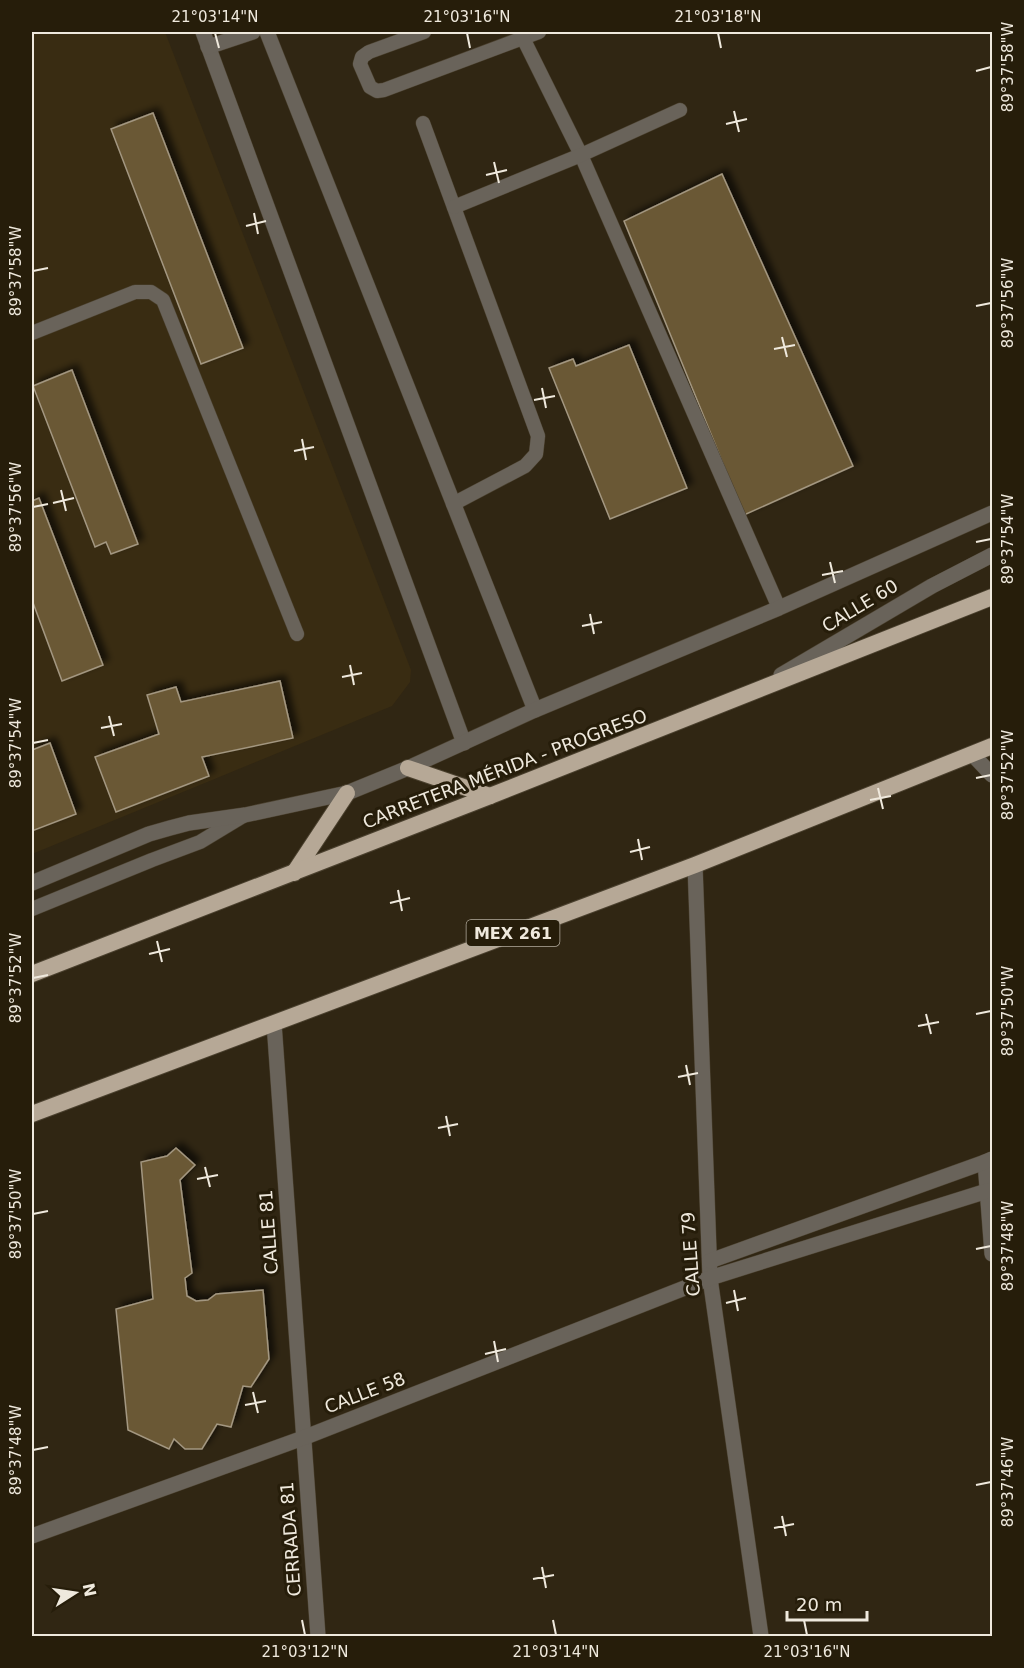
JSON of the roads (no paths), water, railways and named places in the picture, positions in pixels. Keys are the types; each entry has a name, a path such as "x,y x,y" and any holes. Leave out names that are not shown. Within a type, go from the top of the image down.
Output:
{"highway":[{"name":"CARRETERA MÉRIDA - PROGRESO","path":"32,974 993,597"},
{"name":"MEX 261","path":"32,1114 695,865 993,746"},
{"path":"408,768 490,796"},
{"path":"294,873 347,793"}],"street":[{"path":"203,32 464,743"},
{"path":"208,46 253,32"},
{"path":"267,32 535,711"},
{"path":"32,883 149,834 189,823 245,815 347,793 779,608 993,513"},
{"name":"CALLE 60","path":"750,694 932,586 993,555"},
{"path":"972,754 993,775"},
{"name":"CALLE 79","path":"695,865 710,1278 760,1636"},
{"name":"CALLE 81","path":"274,1023 303,1438"},
{"path":"710,1261 989,1160 987,1191 993,1254"},
{"name":"CALLE 58","path":"32,1536 303,1438 710,1278 987,1191"},
{"name":"CERRADA 81","path":"303,1438 318,1636"}],"lane":[{"path":"424,32 369,52 362,57 360,64 369,87 376,91 384,90 521,35 539,32"},
{"path":"521,35 581,155 779,608"},
{"path":"454,207 581,155 680,110"},
{"path":"423,123 538,436 536,454 525,466 453,504"},
{"path":"32,333 135,292 151,292 163,300 297,634"},
{"path":"32,909 200,842 245,815"}]}
